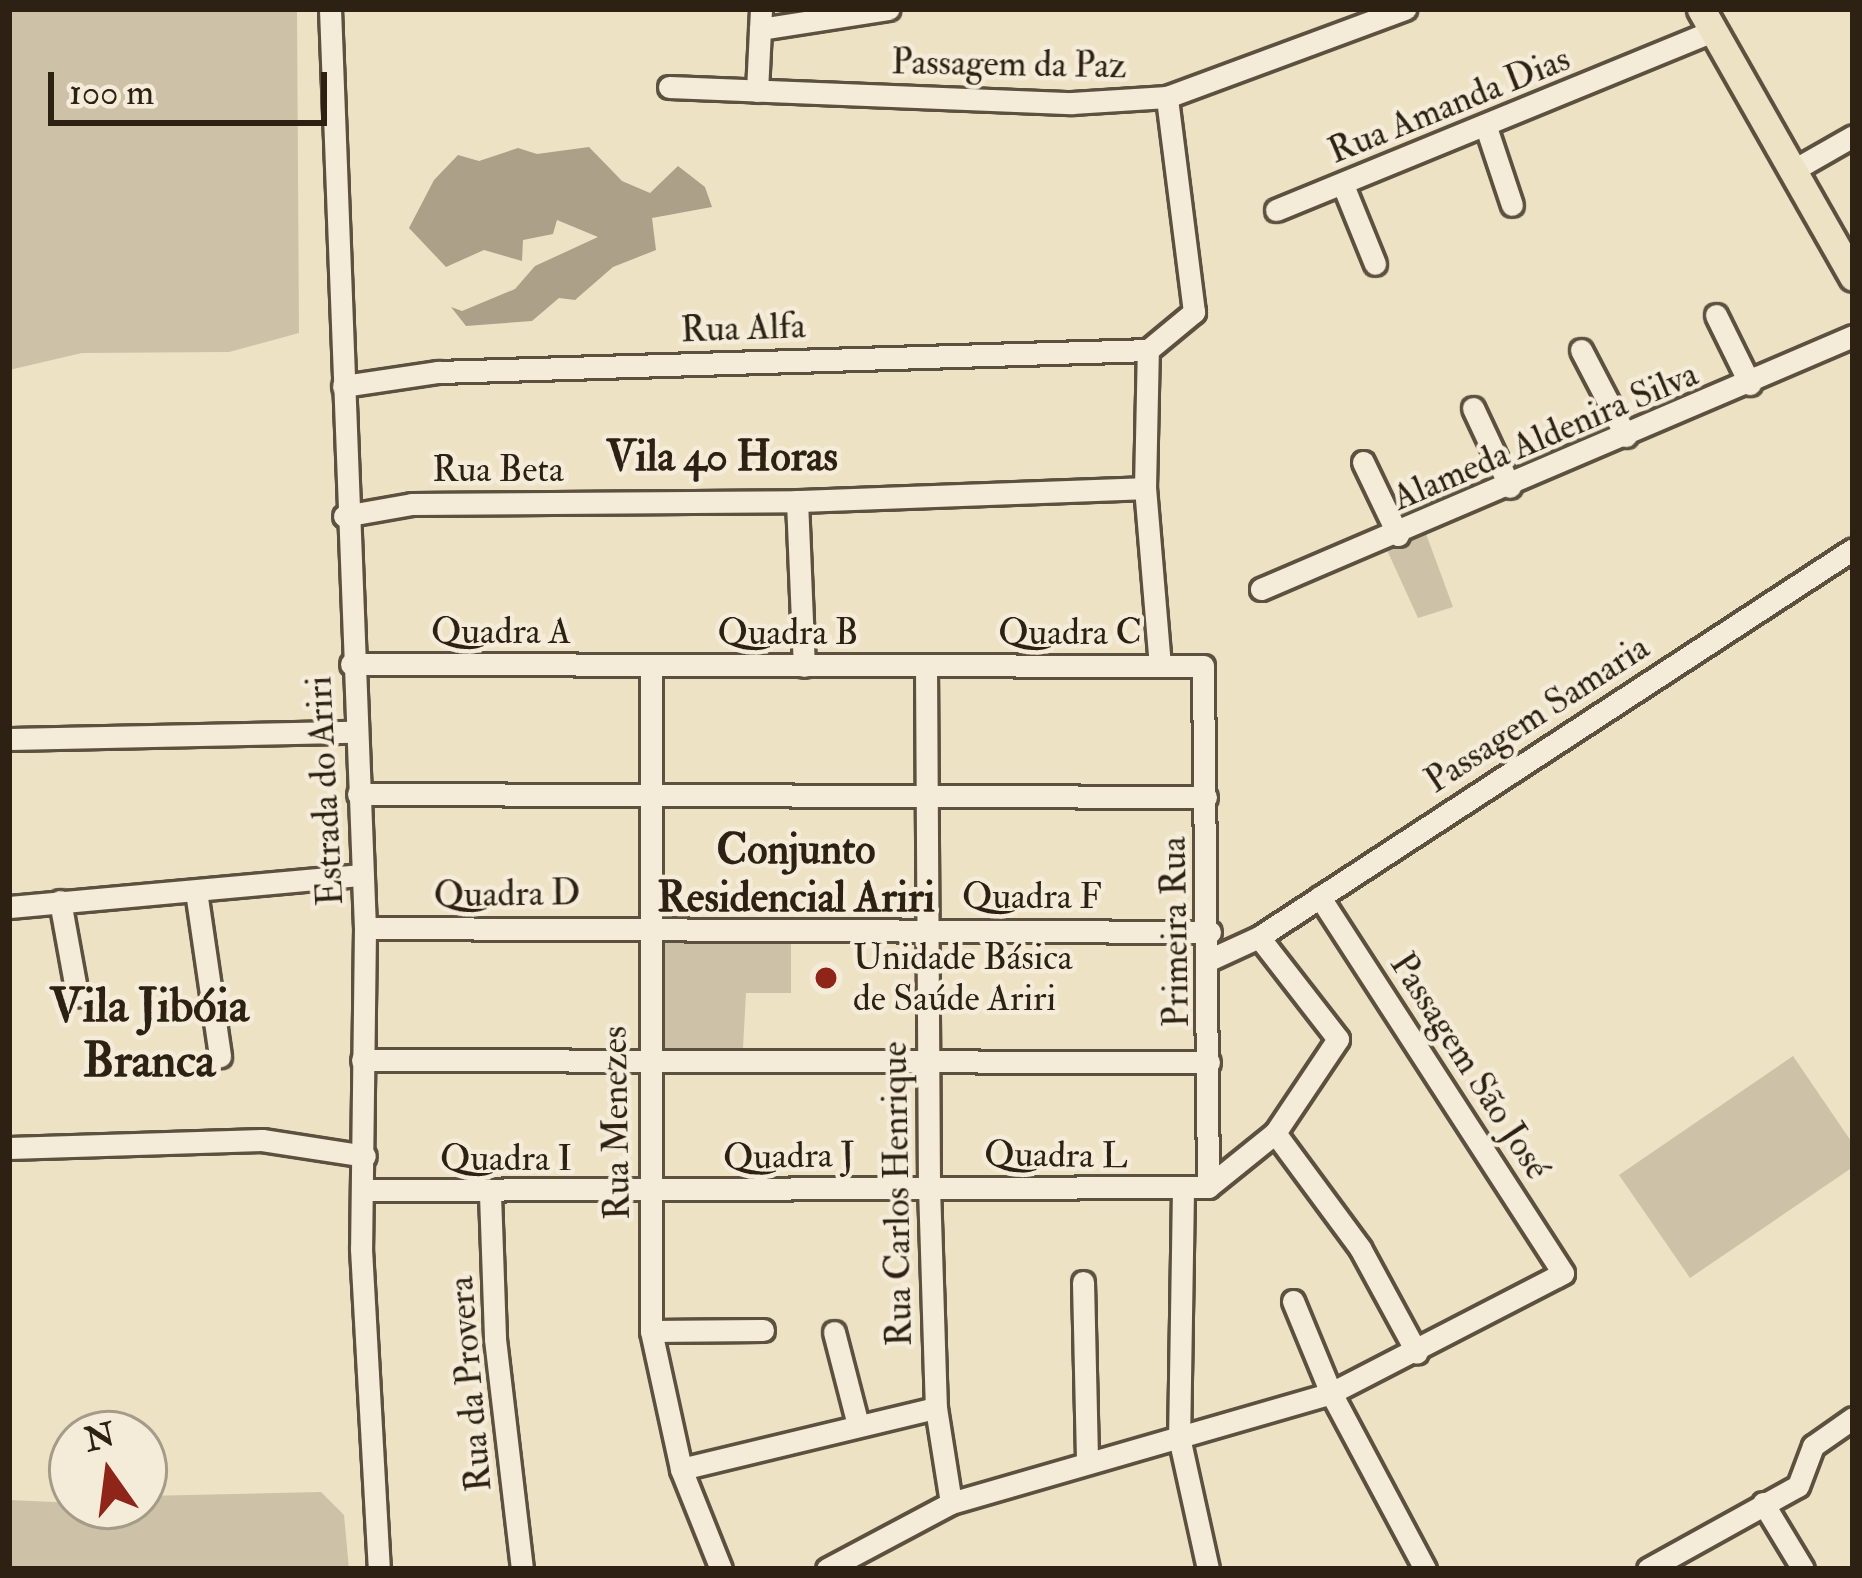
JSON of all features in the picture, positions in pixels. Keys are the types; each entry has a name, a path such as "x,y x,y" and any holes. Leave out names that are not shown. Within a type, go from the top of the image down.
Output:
{"main road":[{"path":"1707,20 1853,277"}],"street":[{"name":"Estrada do Ariri","path":"330,9 344,516 365,928 362,1190 379,1569"},
{"path":"757,91 760,19 888,9"},
{"name":"Passagem da Paz","path":"669,87 1072,103 1167,97 1405,9"},
{"name":"Rua Amanda Dias","path":"1276,210 1486,128 1707,20"},
{"path":"1160,666 1144,488 1148,350 1194,312 1167,97"},
{"path":"1486,128 1512,205"},
{"path":"1792,171 1853,136"},
{"path":"1343,185 1375,265"},
{"path":"1716,315 1750,384"},
{"name":"Alameda Aldenira Silva","path":"1261,590 1853,336"},
{"name":"Rua Alfa","path":"343,386 437,372 1148,350"},
{"path":"1581,350 1627,436"},
{"path":"1473,408 1510,487"},
{"path":"1363,462 1398,535"},
{"name":"Rua Beta","path":"344,516 412,504 797,501 1144,488"},
{"path":"797,501 804,665"},
{"name":"Passagem Samaria","path":"1211,958 1259,937 1853,549"},
{"name":"Quadra A","path":"351,664 650,665"},
{"name":"Quadra B","path":"650,665 926,667"},
{"name":"Rua Menezes","path":"650,665 651,1330 681,1469 721,1569"},
{"name":"Quadra C","path":"926,667 1203,667 1209,676"},
{"name":"Rua Carlos Henrique","path":"926,667 929,1186 936,1408 951,1503"},
{"name":"Primeira Rua","path":"1208,1187 1209,676"},
{"path":"9,739 354,732"},
{"path":"358,794 1206,797"},
{"path":"9,907 360,875"},
{"path":"196,891 220,1056"},
{"name":"Passagem São José","path":"1320,897 1562,1274 1417,1354"},
{"path":"60,901 77,995"},
{"name":"Quadra D","path":"365,928 925,929"},
{"name":"Quadra F","path":"925,929 1210,932"},
{"path":"1208,1569 1179,1437 1183,1189 1208,1187 1275,1133 1338,1039 1259,937"},
{"path":"362,1060 1210,1062"},
{"path":"827,1569 951,1503 1087,1459 1331,1393 1417,1354 1349,1232 1275,1133"},
{"path":"9,1148 262,1140 365,1156"},
{"name":"Quadra L","path":"929,1186 1183,1189"},
{"name":"Quadra J","path":"649,1191 929,1186"},
{"name":"Quadra I","path":"362,1190 649,1191"},
{"name":"Rua da Provera","path":"490,1193 501,1402 522,1569"},
{"path":"1083,1282 1087,1459"},
{"path":"1293,1301 1331,1393 1425,1569"},
{"path":"651,1330 763,1330"},
{"path":"834,1332 858,1426"},
{"path":"681,1469 936,1408"},
{"path":"1648,1569 1798,1486 1813,1446 1853,1418"},
{"path":"1763,1503 1804,1569"}],"shaded area":[{"path":"9,9 297,9 299,333 229,352 82,353 9,370"},
{"path":"589,147 622,181 650,193 678,166 705,187 712,207 652,218 656,250 613,267 575,300 559,298 532,321 466,326 451,307 462,311 515,289 535,266 598,237 557,220 553,234 523,240 522,261 484,250 446,267 409,228 434,180 458,155 479,161 518,148 537,154"},
{"path":"1425,531 1453,607 1418,618 1386,548"},
{"path":"791,931 791,993 746,993 743,1048 657,1049 653,932"},
{"path":"1793,1056 1853,1144 1853,1167 1690,1278 1619,1175"},
{"path":"321,1492 344,1515 349,1569 9,1569 9,1500 48,1502 48,1530 168,1530 168,1495"}],"place":[{"name":"Unidade Básica de Saúde Ariri","path":"826,978"}],"district":[{"name":"Vila 40 Horas","path":"722,457"},
{"name":"Conjunto Residencial Ariri","path":"796,874"},
{"name":"Vila Jibóia Branca","path":"149,1034"}]}
